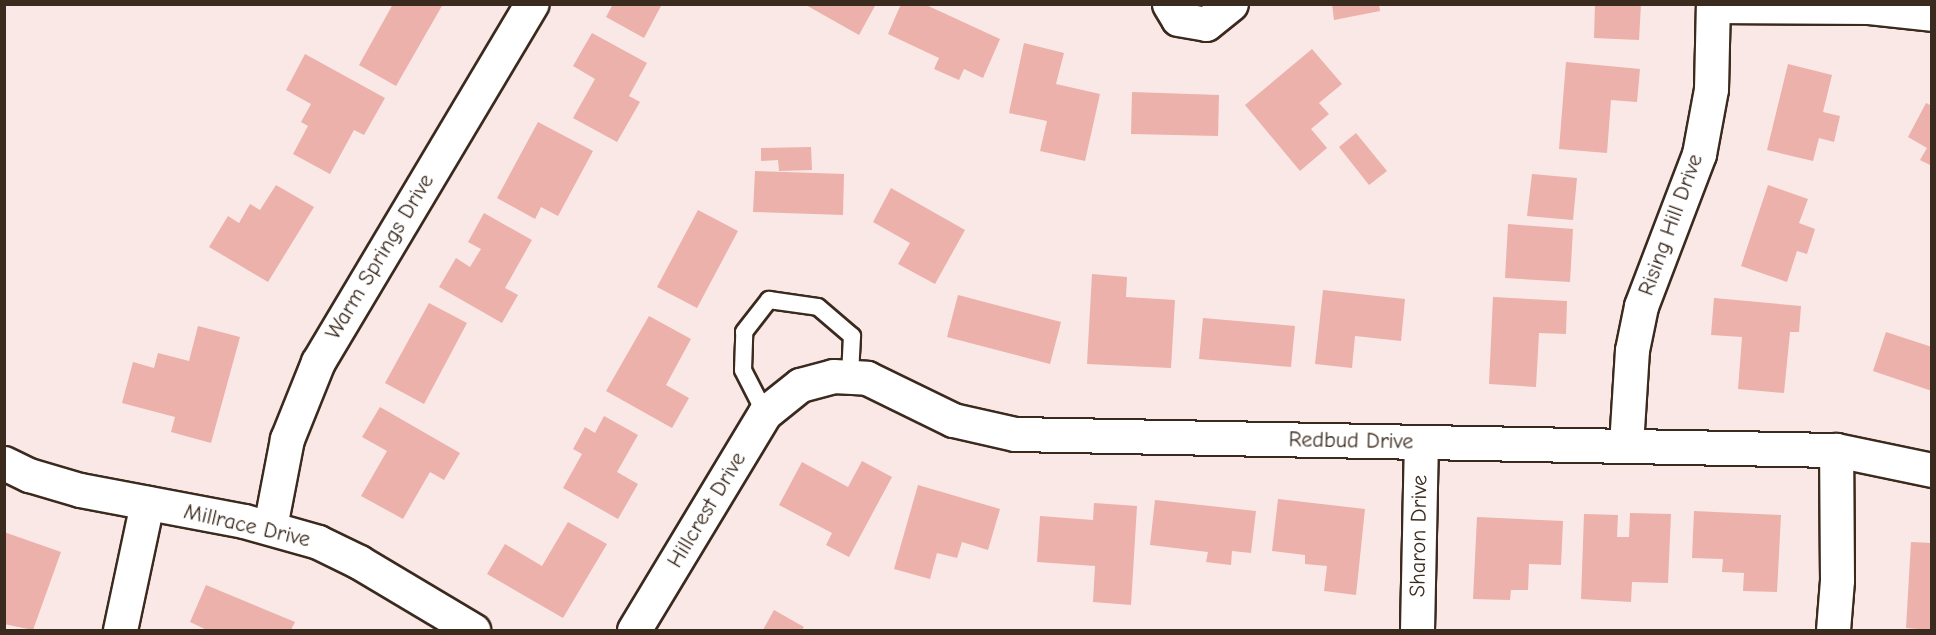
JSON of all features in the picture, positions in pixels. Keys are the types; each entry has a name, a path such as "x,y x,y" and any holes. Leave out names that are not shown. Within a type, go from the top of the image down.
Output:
{"street":[{"name":"Warm Springs Drive","path":"270,527 287,439 318,362 531,4"},
{"path":"1169,4 1178,19 1206,24 1232,4"},
{"path":"1713,5 1869,6 1932,14"},
{"name":"Rising Hill Drive","path":"1626,445 1632,350 1641,306 1699,153 1711,89 1713,5"},
{"name":"Redbud Drive","path":"774,404 816,379 850,376 882,384 953,420 1015,434 1836,450 1932,470"},
{"name":"Hillcrest Drive","path":"634,630 774,404"},
{"name":"Sharon Drive","path":"1417,630 1421,442"},
{"path":"1833,630 1837,580 1836,450"},
{"name":"Millrace Drive","path":"4,463 29,475 80,490 270,527 359,562 473,630"},
{"path":"120,630 147,503"}],"lane":[{"path":"774,404 743,370 744,332 769,300 818,307 852,336 850,376"}],"building":[{"path":"393,4 443,4 396,86 359,65"},
{"path":"613,4 662,4 644,38 606,17"},
{"path":"804,4 876,4 859,35"},
{"path":"901,4 924,4 1000,39 983,78 964,69 959,80 934,69 939,58 888,34"},
{"path":"1332,4 1379,4 1380,11 1334,20"},
{"path":"1595,4 1641,4 1639,40 1594,38"},
{"path":"592,33 647,63 629,96 640,102 617,142 573,118 595,79 573,66"},
{"path":"1024,43 1064,53 1056,84 1100,94 1085,161 1040,151 1047,121 1009,113"},
{"path":"1312,49 1342,84 1319,103 1329,114 1311,129 1327,148 1300,171 1245,105"},
{"path":"305,54 385,98 364,135 354,130 330,174 293,154 308,126 301,122 311,104 286,90"},
{"path":"1566,62 1640,69 1637,102 1611,100 1607,153 1559,149"},
{"path":"1788,64 1832,75 1823,112 1840,116 1834,142 1819,138 1813,161 1767,150"},
{"path":"1132,92 1219,95 1218,136 1131,134"},
{"path":"1926,103 1932,106 1932,166 1920,160 1927,148 1908,137"},
{"path":"538,122 593,151 558,216 541,207 535,219 497,198"},
{"path":"1356,133 1387,171 1369,185 1339,147"},
{"path":"811,147 812,170 779,171 778,160 761,161 761,148"},
{"path":"755,171 844,174 843,215 753,212"},
{"path":"1532,174 1577,178 1573,220 1527,216"},
{"path":"276,185 314,207 268,282 209,247 228,216 239,223 250,204 260,210"},
{"path":"1768,185 1808,199 1799,223 1815,229 1807,254 1797,251 1787,282 1741,266"},
{"path":"891,188 965,230 935,284 898,264 910,243 873,222"},
{"path":"698,210 738,231 697,308 657,287"},
{"path":"484,213 532,240 505,288 518,295 502,323 439,287 456,258 470,267 481,249 468,242"},
{"path":"1508,224 1573,229 1570,282 1505,278"},
{"path":"1092,274 1127,277 1126,297 1175,300 1171,368 1087,364"},
{"path":"1323,290 1405,299 1401,341 1355,336 1352,368 1315,364"},
{"path":"958,295 1061,322 1050,364 947,337"},
{"path":"1493,297 1567,301 1566,334 1539,333 1536,387 1489,384"},
{"path":"1714,298 1801,306 1799,332 1790,332 1784,393 1738,389 1742,337 1711,335"},
{"path":"429,303 467,323 424,404 385,383"},
{"path":"649,316 691,339 666,385 689,398 672,428 606,391"},
{"path":"1203,318 1295,326 1291,367 1199,359"},
{"path":"198,326 240,337 211,443 171,432 175,417 122,403 133,362 154,368 158,353 189,361"},
{"path":"1886,332 1932,347 1932,391 1873,371"},
{"path":"380,407 460,453 444,480 430,472 403,519 361,496 387,451 362,437"},
{"path":"604,416 638,435 617,472 638,484 618,519 563,488 582,454 573,449 585,427 595,433"},
{"path":"862,461 892,477 849,557 826,545 832,533 779,505 802,462 848,487"},
{"path":"918,485 1000,509 988,550 962,542 957,558 937,553 930,579 894,569"},
{"path":"1278,499 1365,509 1356,595 1324,591 1327,566 1305,564 1305,555 1272,551"},
{"path":"1155,500 1256,511 1251,553 1232,551 1231,565 1206,562 1208,552 1150,545"},
{"path":"1094,503 1137,506 1131,605 1093,602 1095,566 1037,562 1040,516 1093,520"},
{"path":"1694,511 1781,515 1777,592 1743,591 1744,573 1722,572 1723,559 1692,558"},
{"path":"1630,513 1671,514 1668,583 1632,582 1631,602 1581,599 1584,514 1618,515 1617,537 1629,537"},
{"path":"1477,517 1563,521 1561,565 1529,564 1528,590 1511,590 1510,600 1473,599"},
{"path":"568,522 607,544 563,618 487,574 505,544 542,566"},
{"path":"4,532 61,552 33,630 4,624"},
{"path":"1911,542 1932,543 1932,630 1906,628"},
{"path":"206,585 295,622 291,630 207,630 190,622"},
{"path":"774,610 804,627 802,630 763,630"}]}
